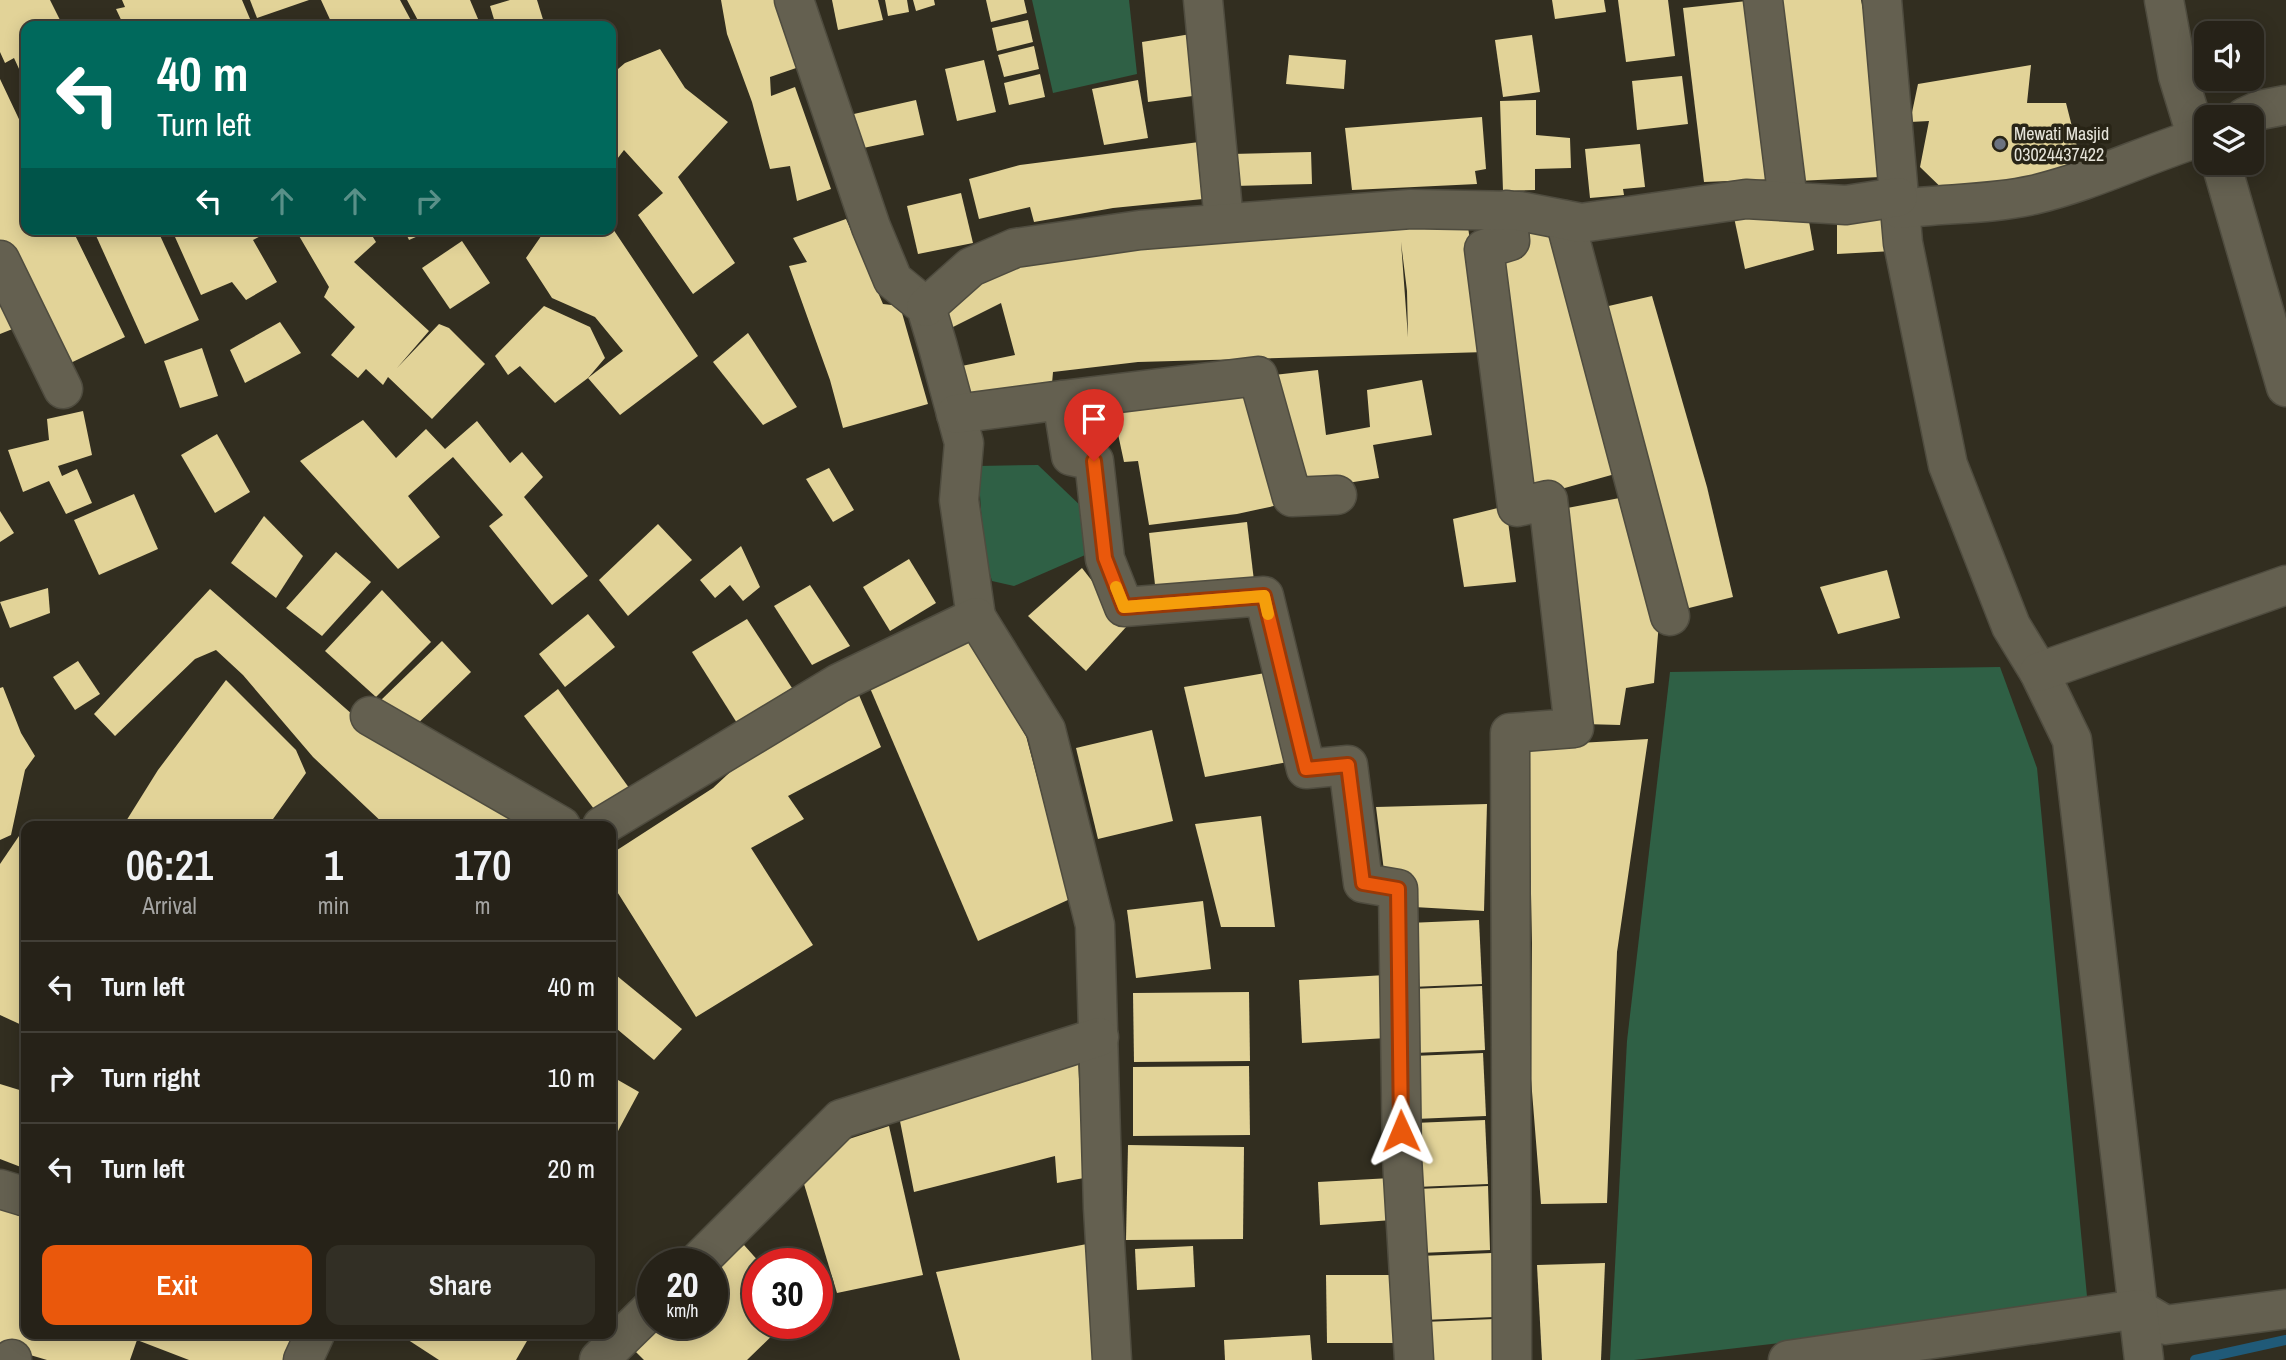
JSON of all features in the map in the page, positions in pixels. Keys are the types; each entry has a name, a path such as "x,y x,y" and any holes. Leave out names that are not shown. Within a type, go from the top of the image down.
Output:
{"street":[{"path":"794,0 871,227 893,280 926,307 964,443 959,500 976,617 1046,730 1095,925 1103,1208 1112,1360"},
{"path":"1203,0 1224,222"},
{"path":"1763,0 1788,201"},
{"path":"1882,0 1903,243 1948,465 2011,626 2039,672 2072,740 2144,1360"},
{"path":"2164,0 2178,76 2194,113"},
{"path":"2264,109 2286,105"},
{"path":"926,307 971,267 1015,248 1140,230 1411,209 1507,210 1581,223 1746,199 1846,205 1977,204 2034,195 2194,149"},
{"path":"2218,175 2286,387"},
{"path":"1507,210 1510,241 1484,249 1517,507 1548,500 1574,728 1510,733 1512,1360"},
{"path":"1565,220 1670,616"},
{"path":"0,260 63,390"},
{"path":"956,414 1258,376 1292,497 1337,495"},
{"path":"1062,400 1071,456 1094,461 1105,558 1124,607 1264,596 1306,769 1348,765 1363,883 1398,889 1402,1158 1414,1360"},
{"path":"2039,672 2286,585"},
{"path":"610,821 839,683 976,617"},
{"path":"370,716 552,821"},
{"path":"712,1248 841,1119 1099,1037"},
{"path":"0,1189 21,1195"},
{"path":"1788,1360 2138,1309 2165,1325 2286,1309"},
{"path":"599,1360 637,1323"},
{"path":"303,1360 313,1339"}],"green space":[{"path":"1032,0 1129,0 1137,74 1053,93"},
{"path":"1038,465 1084,509 1092,552 1014,586 992,581 984,554 978,466"},
{"path":"2000,667 2037,768 2088,1307 1634,1360 1610,1360 1627,1041 1670,672"}],"building":[{"path":"0,0 50,0 60,21 21,21 21,73 14,58 5,63 0,52"},
{"path":"122,0 242,0 251,21 122,21 116,9 125,7"},
{"path":"250,0 309,0 257,18"},
{"path":"321,0 400,0 411,21 331,21"},
{"path":"407,0 470,0 479,21 418,21"},
{"path":"510,0 537,0 543,21 494,21 490,6"},
{"path":"721,0 775,0 799,67 770,77 771,96 795,87 831,189 797,201 790,166 770,169 752,102 727,34"},
{"path":"832,0 878,0 883,20 838,30"},
{"path":"885,0 907,0 909,12 888,16"},
{"path":"913,0 934,0 935,5 916,11"},
{"path":"986,0 1024,0 1027,13 991,22"},
{"path":"1552,0 1604,0 1606,12 1555,19"},
{"path":"1618,0 1668,0 1675,56 1626,62"},
{"path":"1756,0 1777,179 1704,182 1683,8"},
{"path":"1776,0 1861,0 1868,33 1880,177 1797,181"},
{"path":"1028,20 1033,42 997,51 992,28"},
{"path":"1197,33 1200,95 1148,102 1142,42"},
{"path":"1532,35 1540,92 1503,97 1495,40"},
{"path":"1034,46 1039,69 1004,77 998,55"},
{"path":"660,49 685,88 728,122 678,177 735,263 693,294 638,215 663,193 624,150 616,160 616,71 625,63"},
{"path":"1289,55 1346,60 1344,89 1286,84"},
{"path":"984,60 996,112 957,121 945,69"},
{"name":"Mewati Masjid 03024437422","path":"2031,65 2027,103 2066,103 2083,170 1954,200 1920,167 1929,121 1910,122 1918,84"},
{"path":"1040,74 1045,97 1009,105 1004,83"},
{"path":"1682,76 1688,124 1637,130 1632,81"},
{"path":"0,79 21,123 21,235 75,235 125,337 60,368 0,243"},
{"path":"1138,80 1148,138 1104,145 1092,89"},
{"path":"916,100 924,135 854,150 845,116"},
{"path":"1536,100 1536,135 1570,138 1571,168 1535,169 1535,190 1503,191 1500,101"},
{"path":"1482,117 1486,169 1475,171 1477,184 1352,190 1345,128"},
{"path":"1207,141 1213,198 1113,208 1034,222 1030,207 979,219 969,179 1020,165"},
{"path":"1640,144 1645,187 1623,189 1624,195 1590,198 1585,149"},
{"path":"1311,152 1312,184 1234,186 1232,154"},
{"path":"961,193 973,243 918,254 907,206"},
{"path":"1884,207 1893,251 1837,254 1837,213"},
{"path":"1732,208 1807,210 1814,250 1745,269"},
{"path":"846,219 883,304 900,306 928,404 843,428 830,380 789,266 807,262 793,238"},
{"path":"1467,220 1486,352 1138,362 1053,372 1051,395 965,405 952,368 1015,355 1001,303 951,328 944,300 1013,264 1198,243","holes":["1401,242 1407,291 1408,337"]},
{"path":"1518,221 1555,229 1615,474 1536,496 1496,258 1522,258"},
{"path":"616,233 698,356 620,415 588,378 623,351 595,317 552,298 526,258 542,235"},
{"path":"96,235 160,235 199,320 145,344"},
{"path":"263,235 253,240 277,282 246,300 232,282 201,295 175,237"},
{"path":"299,235 372,235 376,242 354,262 429,331 397,368 439,324 449,328 485,364 432,419 388,377 383,385 366,369 358,378 331,355 355,327 324,297 329,287"},
{"path":"407,235 420,235 409,240"},
{"path":"462,241 490,283 450,309 422,268"},
{"path":"0,292 15,328 0,334"},
{"path":"1652,296 1707,487 1733,597 1681,610 1600,308"},
{"path":"544,306 590,327 605,358 588,378 555,403 520,366 508,375 495,356"},
{"path":"280,322 301,353 245,383 230,350"},
{"path":"748,333 797,407 763,425 713,362"},
{"path":"202,348 218,396 180,408 164,361"},
{"path":"1318,370 1326,435 1370,427 1367,390 1422,380 1432,435 1373,445 1379,478 1303,490 1274,375"},
{"path":"1250,389 1283,504 1237,514 1149,525 1138,461 1124,462 1112,406"},
{"path":"83,411 92,455 58,466 62,476 77,469 92,503 66,514 49,481 23,492 8,450 49,440 47,419"},
{"path":"363,420 396,458 426,429 445,449 477,421 510,463 522,452 543,477 524,497 588,576 552,605 489,526 503,515 453,457 408,496 440,537 398,569 300,461"},
{"path":"217,434 250,492 215,513 181,455"},
{"path":"829,468 854,510 833,522 806,479"},
{"path":"134,494 158,549 99,575 74,520"},
{"path":"1630,496 1659,622 1654,683 1626,688 1620,725 1584,724 1562,509"},
{"path":"1506,506 1516,582 1464,587 1453,519"},
{"path":"0,511 14,533 0,542"},
{"path":"264,516 303,556 276,598 231,563"},
{"path":"1247,522 1254,581 1156,593 1149,533"},
{"path":"658,524 692,560 628,616 599,580"},
{"path":"741,546 760,587 743,601 730,585 715,598 700,580"},
{"path":"336,552 371,582 322,636 286,608"},
{"path":"909,559 936,603 890,631 863,587"},
{"path":"1082,568 1127,626 1086,671 1028,616"},
{"path":"1887,570 1900,618 1838,634 1820,587"},
{"path":"810,585 850,646 812,665 774,606"},
{"path":"48,588 50,613 10,628 0,602"},
{"path":"210,589 353,715 528,821 381,821 313,757 243,675 216,650 195,659 115,736 94,714"},
{"path":"382,590 431,642 376,697 325,651"},
{"path":"588,614 615,647 565,687 539,654"},
{"path":"747,619 792,688 737,723 692,652"},
{"path":"442,641 471,672 409,732 380,701"},
{"path":"970,641 1026,736 1070,899 978,941 870,688"},
{"path":"78,661 100,694 75,710 53,677"},
{"path":"1271,672 1288,762 1205,777 1184,687"},
{"path":"226,680 296,750 306,773 272,821 126,821 158,770"},
{"path":"3,687 21,733 35,756 25,770 11,835 0,840 0,688"},
{"path":"856,688 881,747 788,796 804,819 751,848 813,945 696,1017 616,890 616,851 713,788 755,749"},
{"path":"558,689 632,792 597,813 524,716"},
{"path":"1152,730 1173,821 1098,839 1076,748"},
{"path":"1648,739 1617,952 1607,1203 1541,1204 1531,1079 1532,943 1528,746"},
{"path":"1487,804 1484,911 1414,907 1384,871 1376,807"},
{"path":"1261,816 1275,927 1221,927 1195,824"},
{"path":"19,836 21,837 21,1025 0,1015 0,864"},
{"path":"1203,901 1211,969 1136,978 1127,910"},
{"path":"1479,920 1482,984 1411,987 1408,923"},
{"path":"616,975 682,1029 654,1060 616,1028"},
{"path":"1386,975 1387,1038 1302,1043 1299,980"},
{"path":"1482,986 1485,1050 1414,1053 1411,989"},
{"path":"1249,992 1250,1061 1134,1062 1133,993"},
{"path":"1483,1053 1486,1116 1415,1119 1413,1056"},
{"path":"1078,1059 1084,1178 1057,1183 1055,1156 914,1192 899,1116"},
{"path":"1249,1066 1250,1135 1133,1136 1133,1067"},
{"path":"616,1079 639,1092 616,1135"},
{"path":"0,1084 21,1090 21,1167 0,1159"},
{"path":"1485,1120 1488,1184 1416,1187 1414,1123"},
{"path":"889,1126 923,1275 837,1293 833,1280 833,1248 823,1248 804,1184 849,1139"},
{"path":"1128,1145 1244,1147 1243,1239 1126,1240"},
{"path":"1391,1178 1393,1220 1320,1225 1318,1182"},
{"path":"1488,1186 1490,1250 1420,1253 1417,1189"},
{"path":"0,1208 21,1217 21,1339 293,1339 284,1360 189,1360 137,1340 130,1360 47,1360 0,1346"},
{"path":"1087,1244 1094,1360 960,1360 936,1272"},
{"path":"744,1245 747,1248 742,1248 742,1339 769,1339 747,1360 644,1360 635,1351 647,1339 728,1339 728,1259"},
{"path":"1193,1246 1195,1287 1137,1290 1135,1249"},
{"path":"1492,1253 1494,1317 1424,1320 1420,1256"},
{"path":"1605,1263 1601,1360 1542,1360 1537,1265"},
{"path":"1326,1275 1396,1275 1399,1343 1327,1343"},
{"path":"1495,1319 1497,1360 1426,1360 1424,1322"},
{"path":"1310,1335 1312,1360 1225,1360 1224,1340"},
{"path":"407,1339 528,1339 516,1360 439,1360"}],"waterway":[{"path":"2195,1360 2286,1340"}],"slow traffic":[{"path":"1116,587 1124,607 1264,596 1268,614"}],"place":[{"name":"Mewati Masjid 03024437422","path":"2000,144"}],"route":[{"path":"1094,461 1105,558 1124,607 1264,596 1306,769 1348,765 1363,883 1398,889 1401,1131"}]}
